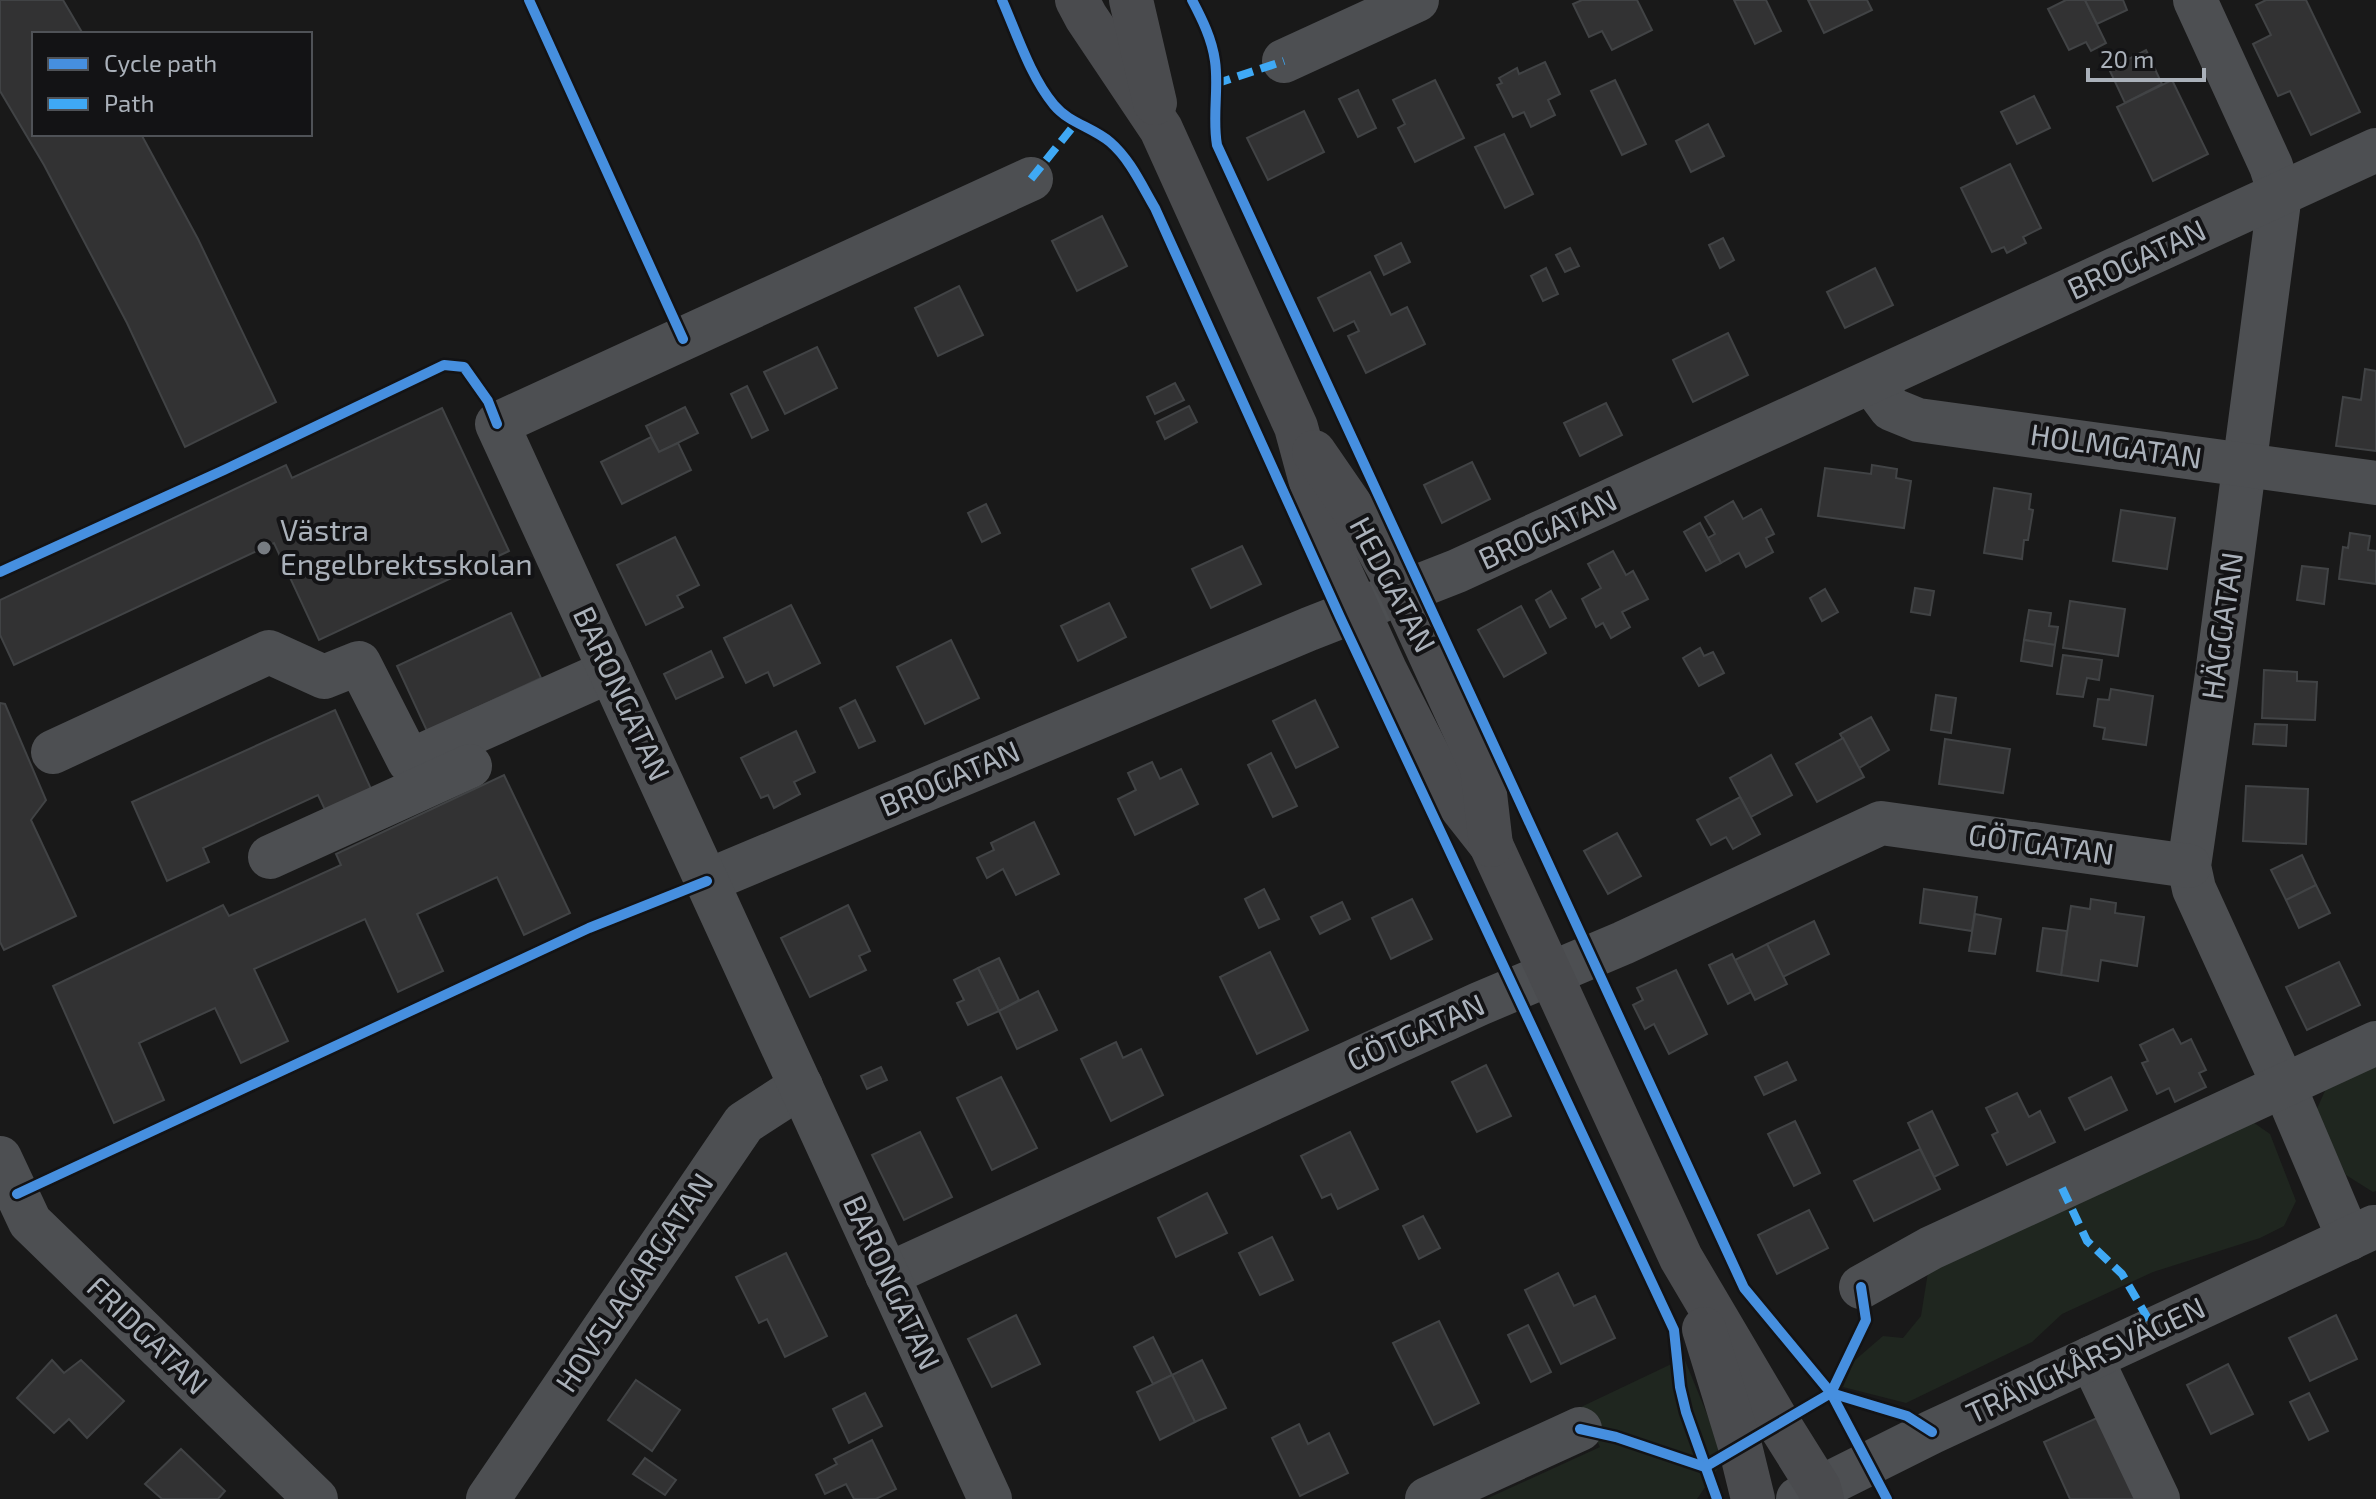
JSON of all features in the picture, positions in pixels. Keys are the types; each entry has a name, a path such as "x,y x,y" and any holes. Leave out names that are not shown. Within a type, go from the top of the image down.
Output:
{"main road":[{"name":"HEDGATAN","path":"1077,0 1161,129 1296,427 1328,545 1357,610 1443,784 1491,845 1681,1258"},
{"name":"HEDGATAN","path":"1131,0 1161,129"},
{"name":"HEDGATAN","path":"1296,427 1367,529 1402,593 1482,768 1491,845"},
{"path":"1681,1258 1779,1424 1813,1495"},
{"path":"1681,1258 1740,1446 1753,1499"}],"street":[{"path":"1284,61 1417,0"},
{"name":"HÄGGATAN","path":"2195,0 2271,166 2280,194 2189,866 2194,889 2284,1086 2362,1233"},
{"name":"BROGATAN","path":"707,881 1457,571 2376,150"},
{"name":"BARONGATAN","path":"990,1499 497,424 1031,179"},
{"name":"HOLMGATAN","path":"1871,382 1891,409 1918,420 2376,483"},
{"path":"53,752 269,652 324,677 359,663 409,761 616,684"},
{"path":"270,857 616,684"},
{"name":"GÖTGATAN","path":"887,1275 1479,1004 1623,943 1881,823 2189,866"},
{"path":"1861,1287 1931,1248 2376,1043"},
{"name":"HOVSLAGARGATAN","path":"488,1499 744,1123 801,1086"},
{"name":"FRIDGATAN","path":"6,1185 30,1222 316,1499"},
{"name":"TRÄNGKÅRSVÄGEN","path":"1813,1495 1932,1432 2362,1233"},
{"path":"2091,1358 2158,1499"},
{"path":"1427,1499 1580,1429"}],"shaded area":[{"path":"2376,1062 2376,1191 2373,1192 2346,1175 2316,1111 2328,1084"},
{"path":"2250,1120 2270,1134 2296,1201 2284,1226 2260,1238 2153,1272 2062,1314 2032,1342 1906,1403 1843,1387 1854,1361 1883,1336 1903,1338 1921,1316 1929,1266"},
{"path":"1684,1358 1725,1458 1697,1499 1486,1499 1600,1447 1581,1407"}],"building":[{"path":"0,0 63,0 82,32 32,32 32,136 142,136 198,239 276,402 185,447 127,323 44,165 0,91"},
{"path":"1582,0 1637,0 1652,30 1612,50 1602,31 1589,37 1573,4"},
{"path":"1734,0 1766,0 1781,31 1755,44"},
{"path":"1808,0 1867,0 1872,10 1824,33"},
{"path":"2066,0 2085,0 2106,43 2091,51 2086,42 2069,50 2048,9"},
{"path":"2085,0 2123,0 2127,10 2097,24"},
{"path":"2266,0 2306,0 2360,112 2311,135 2290,91 2278,96 2253,44 2271,35 2256,5"},
{"path":"2146,50 2162,84 2125,103 2109,69"},
{"path":"1545,62 1560,94 1548,100 1555,115 1531,127 1524,112 1513,117 1497,85 1502,83 1499,78 1517,68 1519,74"},
{"path":"1435,80 1464,138 1415,162 1398,128 1405,124 1393,100"},
{"path":"1615,80 1646,144 1622,155 1591,91"},
{"path":"2172,80 2208,154 2153,181 2117,107"},
{"path":"1358,90 1376,128 1358,137 1339,99"},
{"path":"2034,96 2050,128 2017,144 2001,112"},
{"path":"1304,111 1324,152 1268,180 1247,138"},
{"path":"1708,124 1724,156 1691,172 1676,141"},
{"path":"1504,134 1533,194 1505,208 1475,147"},
{"path":"2010,164 2041,228 2023,237 2026,243 2007,253 2004,247 1992,252 1961,188"},
{"path":"1102,216 1127,266 1077,291 1052,241"},
{"path":"1723,238 1734,260 1720,268 1709,245"},
{"path":"1401,243 1410,262 1384,275 1375,256"},
{"path":"1570,248 1579,266 1565,272 1556,255"},
{"path":"1546,268 1558,294 1543,301 1531,276"},
{"path":"1875,268 1893,305 1845,328 1827,292"},
{"path":"1370,272 1391,315 1407,307 1425,344 1366,373 1348,336 1359,331 1354,321 1334,331 1318,298"},
{"path":"959,286 983,335 938,356 915,308"},
{"path":"1728,333 1748,375 1693,402 1673,360"},
{"path":"817,347 837,388 785,414 764,372"},
{"path":"2365,369 2376,371 2376,451 2336,446 2343,397 2361,400"},
{"path":"1175,383 1184,400 1155,414 1147,397"},
{"path":"747,386 768,430 752,438 731,394"},
{"path":"1606,403 1622,435 1580,456 1564,423"},
{"path":"1189,406 1197,422 1165,439 1157,422"},
{"path":"685,407 698,433 659,452 646,426"},
{"path":"442,408 509,551 319,640 274,543 14,665 0,635 0,600 286,465 292,478"},
{"path":"651,437 659,452 678,443 691,470 622,504 601,462"},
{"path":"1472,462 1490,499 1442,523 1424,485"},
{"path":"1872,465 1897,469 1896,478 1911,481 1904,528 1818,516 1825,468 1871,474"},
{"path":"1994,488 2031,494 2029,509 2033,510 2022,559 1984,553"},
{"path":"1733,501 1743,519 1761,509 1774,534 1766,538 1773,552 1746,567 1739,553 1721,563 1708,538 1715,534 1705,517"},
{"path":"986,504 1000,533 982,542 968,513"},
{"path":"2121,510 2175,518 2167,569 2113,561"},
{"path":"1700,523 1721,563 1706,571 1684,532"},
{"path":"2350,533 2370,536 2368,550 2376,551 2376,584 2339,579 2343,547 2348,548"},
{"path":"675,537 699,585 677,596 683,607 646,625 617,565"},
{"path":"1242,546 1261,584 1211,608 1192,569"},
{"path":"1613,551 1626,575 1633,571 1648,599 1622,612 1630,627 1611,638 1603,623 1596,627 1582,599 1601,588 1588,564"},
{"path":"2302,566 2328,569 2324,604 2297,600"},
{"path":"1915,588 1934,591 1930,615 1911,612"},
{"path":"1825,589 1838,612 1822,621 1810,598"},
{"path":"1551,591 1566,618 1550,627 1536,600"},
{"path":"2070,601 2125,609 2118,656 2063,648"},
{"path":"1109,603 1126,637 1078,661 1061,626"},
{"path":"791,605 820,663 774,686 768,672 746,683 724,638"},
{"path":"1521,606 1546,653 1504,677 1478,630"},
{"path":"2029,610 2051,613 2049,626 2058,627 2055,645 2024,640"},
{"path":"511,613 541,678 427,731 397,666"},
{"path":"951,640 979,698 925,724 897,667"},
{"path":"2024,640 2055,645 2052,666 2021,661"},
{"path":"1700,648 1704,656 1713,652 1724,673 1699,686 1683,658"},
{"path":"711,651 723,677 676,699 664,674"},
{"path":"2063,655 2102,660 2099,680 2087,678 2083,697 2057,694"},
{"path":"2264,670 2297,672 2297,681 2317,682 2315,720 2262,718"},
{"path":"2111,689 2153,696 2146,745 2103,739 2105,728 2094,726 2098,699 2109,700"},
{"path":"1936,695 1956,698 1951,733 1931,730"},
{"path":"855,700 875,741 859,748 840,708"},
{"path":"1315,700 1338,747 1296,768 1273,721"},
{"path":"0,703 5,704 46,800 31,820 76,916 4,950 0,942"},
{"path":"335,710 372,791 326,812 318,795 203,848 209,862 167,881 132,802"},
{"path":"1871,717 1889,750 1859,768 1840,734"},
{"path":"2255,724 2287,725 2286,746 2253,744"},
{"path":"796,731 815,772 794,782 800,794 774,808 768,795 761,798 741,758"},
{"path":"1843,738 1864,777 1817,802 1796,764"},
{"path":"1945,739 2010,749 2003,793 1939,784"},
{"path":"1271,753 1297,806 1273,817 1248,765"},
{"path":"1771,755 1792,795 1751,817 1730,778"},
{"path":"1152,762 1160,779 1181,769 1198,804 1135,835 1118,799 1136,790 1128,773"},
{"path":"504,775 570,913 524,935 497,877 417,914 443,971 398,992 365,919 254,969 288,1041 241,1063 215,1008 139,1043 164,1100 114,1123 53,986 223,905 229,916 341,865 336,854"},
{"path":"2246,786 2308,789 2306,844 2243,841"},
{"path":"1740,797 1760,834 1733,849 1726,837 1711,845 1697,820"},
{"path":"1034,822 1059,874 1016,895 1003,869 987,878 977,858 994,850 991,843"},
{"path":"1617,833 1641,876 1608,894 1584,851"},
{"path":"2302,855 2316,885 2286,900 2271,870"},
{"path":"2316,885 2330,913 2299,928 2286,900"},
{"path":"1264,889 1279,919 1259,928 1245,899"},
{"path":"1924,889 1977,897 1972,931 1920,923"},
{"path":"1412,899 1432,939 1391,959 1372,918"},
{"path":"2091,899 2116,903 2115,913 2144,917 2137,966 2101,960 2098,981 2061,975 2071,906 2090,909"},
{"path":"1342,902 1350,919 1320,934 1311,917"},
{"path":"848,905 870,951 859,956 866,970 810,997 781,938"},
{"path":"1975,914 2001,919 1995,954 1969,951"},
{"path":"1814,921 1829,954 1783,977 1767,944"},
{"path":"2043,928 2067,931 2061,975 2037,971"},
{"path":"1767,944 1787,984 1755,1000 1735,960"},
{"path":"1270,952 1308,1030 1257,1054 1220,977"},
{"path":"1732,954 1751,992 1728,1004 1709,965"},
{"path":"999,958 1019,1000 999,1011 978,968"},
{"path":"2339,962 2360,1005 2307,1030 2286,987"},
{"path":"978,968 999,1011 968,1025 957,1003 964,1000 954,980"},
{"path":"1676,970 1707,1034 1669,1054 1654,1024 1645,1029 1633,1005 1643,1000 1637,988"},
{"path":"1038,991 1057,1030 1017,1049 999,1011"},
{"path":"2173,1029 2181,1044 2191,1039 2206,1070 2199,1073 2206,1087 2175,1102 2169,1088 2157,1094 2142,1063 2148,1061 2140,1045"},
{"path":"1116,1042 1123,1058 1141,1049 1163,1095 1111,1121 1081,1059"},
{"path":"1787,1062 1796,1080 1764,1095 1755,1077"},
{"path":"1486,1065 1511,1116 1477,1132 1452,1082"},
{"path":"881,1067 887,1080 867,1089 861,1076"},
{"path":"1001,1077 1037,1148 992,1170 957,1098"},
{"path":"2111,1077 2127,1110 2085,1130 2069,1098"},
{"path":"2017,1093 2029,1117 2040,1111 2055,1142 2007,1165 1992,1135 1998,1132 1986,1108"},
{"path":"1932,1111 1958,1165 1934,1177 1908,1123"},
{"path":"1795,1121 1820,1173 1794,1186 1768,1134"},
{"path":"920,1132 952,1197 904,1220 872,1155"},
{"path":"1350,1132 1378,1189 1338,1209 1331,1194 1322,1198 1301,1156"},
{"path":"1920,1149 1940,1189 1874,1221 1854,1181"},
{"path":"1207,1193 1227,1233 1176,1257 1158,1218"},
{"path":"1809,1210 1828,1248 1777,1274 1758,1235"},
{"path":"1423,1216 1440,1248 1419,1259 1403,1226"},
{"path":"1272,1237 1293,1280 1260,1295 1239,1253"},
{"path":"786,1253 827,1336 785,1357 767,1319 759,1323 736,1277"},
{"path":"1558,1273 1574,1306 1595,1296 1615,1338 1561,1364 1525,1290"},
{"path":"1016,1315 1040,1364 992,1387 968,1339"},
{"path":"2336,1315 2357,1359 2310,1381 2289,1338"},
{"path":"1439,1321 1479,1403 1434,1425 1393,1343"},
{"path":"1528,1325 1551,1372 1531,1382 1508,1335"},
{"path":"1153,1337 1172,1375 1153,1384 1134,1347"},
{"path":"52,1360 64,1373 81,1360 124,1401 87,1438 69,1419 54,1433 17,1398"},
{"path":"1202,1360 1226,1408 1195,1422 1172,1375"},
{"path":"2228,1364 2253,1414 2211,1434 2187,1385"},
{"path":"1172,1375 1195,1422 1160,1440 1137,1392"},
{"path":"636,1380 680,1410 652,1451 608,1420"},
{"path":"865,1393 882,1426 849,1443 833,1409"},
{"path":"2309,1393 2328,1431 2309,1440 2290,1402"},
{"path":"2110,1412 2149,1499 2070,1499 2044,1442"},
{"path":"1299,1424 1308,1444 1329,1433 1348,1473 1300,1496 1272,1438"},
{"path":"872,1440 896,1489 876,1499 854,1499 846,1484 825,1494 816,1475 837,1464 834,1459"},
{"path":"181,1449 225,1491 218,1499 162,1499 145,1484"},
{"path":"645,1458 676,1480 665,1495 633,1474"}],"marked path":[{"path":"1215,84 1284,61"},
{"path":"1031,179 1076,123 1068,118"},
{"path":"2062,1188 2087,1241 2122,1274 2154,1329"}],"cycle path":[{"path":"529,0 683,339"},
{"path":"1002,0 1045,94 1067,116 1103,137 1124,156 1155,208 1340,617 1674,1330 1686,1412 1717,1499"},
{"path":"1192,0 1209,37 1215,61 1217,145 1744,1288 1831,1393 1887,1499"},
{"path":"0,572 444,365 464,367 488,401 497,424"},
{"path":"17,1194 589,928 707,881"},
{"path":"1831,1393 1866,1320 1861,1287"},
{"path":"1580,1429 1616,1437 1705,1467 1831,1393 1907,1416 1932,1432"}],"place":[{"name":"Västra Engelbrektsskolan","path":"264,548"}]}
